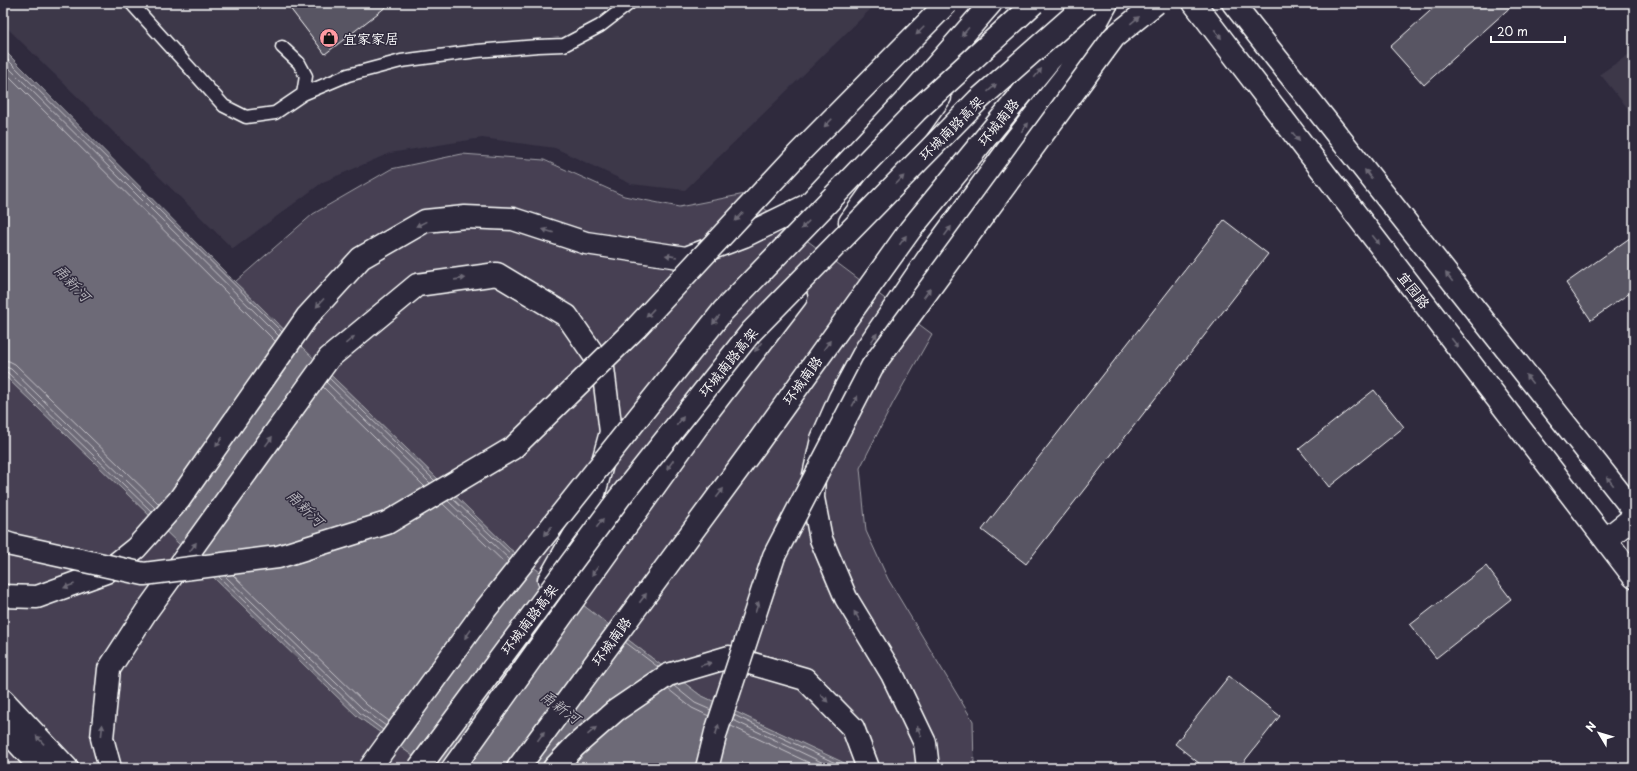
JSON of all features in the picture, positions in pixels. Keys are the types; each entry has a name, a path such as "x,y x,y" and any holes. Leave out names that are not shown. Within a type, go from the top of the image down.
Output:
{"main road":[{"path":"3,542 144,574 278,557 387,523 513,448 636,328 799,153 947,3"},
{"path":"3,596 37,597 106,572 136,548 179,500 307,317 361,258 425,221 465,217 513,219 586,242 686,258 744,236 808,205 909,97 991,3"},
{"path":"453,768 709,410 809,280 935,102 1017,3"},
{"path":"370,768 481,615 723,311 916,111 1034,3"},
{"name":"环城南路高架","path":"420,768 620,497 751,332 978,100 1088,3"},
{"name":"环城南路","path":"518,768 756,446 910,230 1046,64 1101,3"},
{"path":"928,768 925,744 895,680 846,598 821,539 812,498 814,475 822,439 840,398 867,348 933,250 1006,151 1068,73 1107,3"},
{"path":"708,768 716,732 774,556 872,368 1114,37 1156,3"},
{"name":"宜园路","path":"1194,3 1634,577"},
{"path":"1233,3 1634,511"},
{"path":"110,768 102,738 109,669 146,612 329,358 417,285 497,274 567,316 602,368 611,432 590,508 548,581 420,768"},
{"path":"1606,539 1634,517"},
{"path":"442,768 582,589"},
{"path":"554,768 575,746 615,711 668,675 729,657 805,679 853,728 868,768"},
{"path":"3,700 68,768"},
{"path":"3,727 41,768"}],"lane":[{"path":"131,3 224,106 246,117 275,113 303,94 348,75 401,61 477,51 564,45 600,26 630,3"},
{"path":"282,47 299,63 306,76 303,94"}],"shaded area":[{"path":"3,3 877,3 685,190 631,184 555,148 482,138 390,153 323,182 233,249 3,24"},
{"path":"1634,51 1634,116 1600,74"},
{"path":"462,154 544,160 624,196 679,207 745,194 932,334 893,403 860,468 866,531 888,579 973,721 974,768 854,768 700,695 510,549 235,282 313,214 391,169"},
{"path":"3,374 357,716 430,768 3,768"}],"water":[{"name":"甬新河","path":"3,49 235,282 510,549 700,695 855,768 430,768 357,716 3,374"}],"building":[{"name":"宜家家居","path":"286,3 391,3 325,54"},
{"path":"1439,3 1515,3 1424,85 1390,47"},
{"path":"1224,220 1268,254 1026,564 982,530"},
{"path":"1634,235 1634,290 1591,320 1566,283"},
{"path":"1374,390 1404,427 1329,487 1299,449"},
{"path":"1486,566 1511,599 1436,658 1410,625"},
{"path":"1229,676 1280,716 1239,768 1205,768 1175,744"}],"place":[{"name":"宜家家居","path":"329,38"}]}
